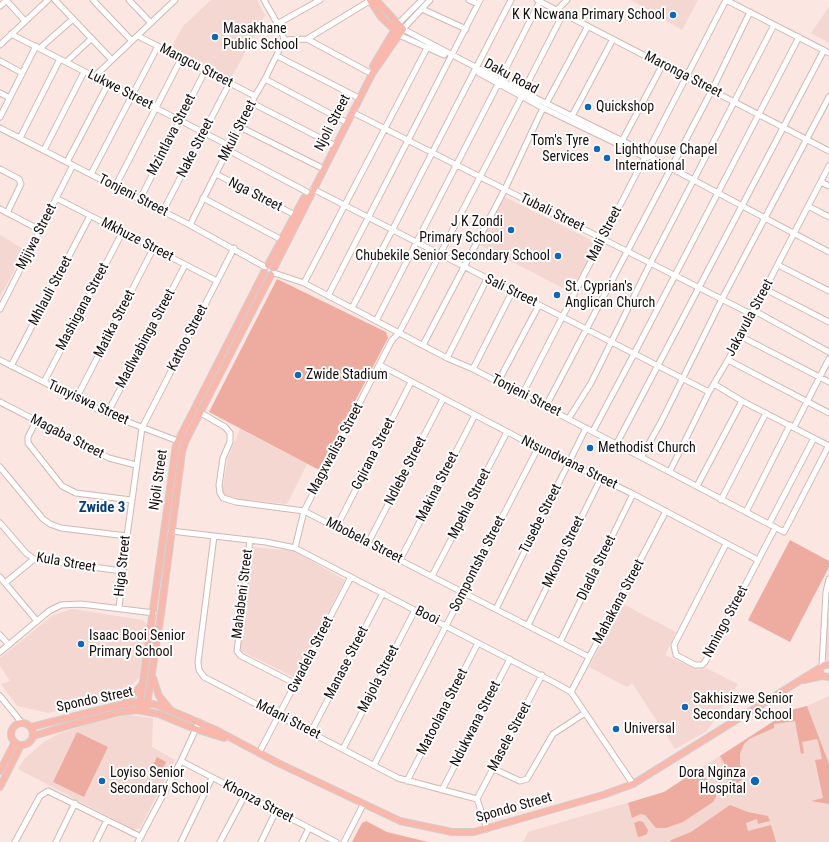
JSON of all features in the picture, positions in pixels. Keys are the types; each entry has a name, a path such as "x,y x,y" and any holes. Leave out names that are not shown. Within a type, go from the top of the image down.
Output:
{"main road":[{"name":"Daku Road","path":"372,0 398,24 401,32"},
{"name":"Daku Road","path":"372,0 381,17 394,30 401,32"},
{"name":"Njoli Street","path":"146,711 182,452 185,442 201,413 282,240 310,191 320,167 344,121 398,24"},
{"name":"Njoli Street","path":"139,710 154,613 173,463 178,440 352,112 370,73 401,32"},
{"path":"824,666 819,672 822,676 829,677"},
{"name":"Spondo Street","path":"31,727 124,704 140,702 147,703 170,709 199,722 230,739 363,804 400,820 452,832 474,832 603,795 632,784 824,666"},
{"path":"152,674 159,696 170,709"},
{"name":"Spondo Street","path":"793,684 822,676"},
{"path":"124,704 143,684"},
{"name":"Spondo Street","path":"33,736 99,717 139,710 170,718 195,729 230,739"},
{"path":"22,723 31,727 33,736 29,742 18,743 12,738 12,730 17,724 22,723"},
{"path":"0,771 18,743"},
{"path":"0,787 18,743"}],"street":[{"path":"0,6 7,0 26,21"},
{"path":"0,45 48,0"},
{"path":"56,0 112,60"},
{"path":"93,0 132,42"},
{"path":"129,0 151,23"},
{"path":"166,0 171,4"},
{"path":"94,77 175,0"},
{"path":"264,0 283,38 307,38 370,73"},
{"path":"276,24 320,0"},
{"path":"307,38 372,0"},
{"name":"Njoli Street","path":"398,24 422,0"},
{"name":"Njoli Street","path":"401,32 430,0"},
{"path":"328,296 479,2 469,0"},
{"path":"352,308 511,0"},
{"path":"557,10 567,0"},
{"path":"617,443 783,127 826,52 726,0"},
{"name":"Mali Street","path":"522,395 726,0"},
{"path":"376,321 415,242 457,165 539,1"},
{"name":"Maronga Street","path":"539,1 829,151"},
{"path":"422,9 466,29"},
{"path":"546,406 712,90 750,12"},
{"name":"Magxwalisa Street","path":"295,548 304,511 392,340 399,333 564,14"},
{"path":"0,117 22,73 38,47 72,18"},
{"path":"569,418 591,383 651,262 774,25"},
{"path":"423,345 505,189 545,106 588,26"},
{"name":"Daku Road","path":"401,32 426,48 451,57"},
{"name":"Daku Road","path":"401,32 545,106 654,159 829,252"},
{"name":"Lukwe Street","path":"11,34 204,133 310,191"},
{"name":"Mangcu Street","path":"138,36 255,96"},
{"path":"593,431 674,275 760,115 799,37"},
{"path":"66,62 91,38"},
{"name":"Mkuli Street","path":"190,225 255,96 277,56 283,38"},
{"path":"572,116 613,39"},
{"path":"91,174 158,46"},
{"path":"304,283 426,48"},
{"path":"277,56 357,97"},
{"path":"20,138 60,59"},
{"path":"115,187 181,59"},
{"path":"0,61 22,73"},
{"path":"622,141 663,64"},
{"name":"Mzintlava Street","path":"140,199 205,71"},
{"path":"44,150 84,72"},
{"path":"265,79 344,121"},
{"path":"67,162 108,84"},
{"name":"Nake Street","path":"163,212 229,84"},
{"path":"0,93 10,98"},
{"path":"642,456 662,422 682,378 722,299 766,219 829,97"},
{"path":"252,103 332,144"},
{"name":"Daku Road","path":"545,106 572,116 646,155"},
{"name":"Tubali Street","path":"352,112 829,352"},
{"path":"240,127 320,167"},
{"name":"Tonjeni Street","path":"0,128 234,248 269,270 304,283 447,358 473,369 546,406 586,428 670,470 721,500 784,532 829,446"},
{"name":"Mjijwa Street","path":"0,309 73,165"},
{"name":"Jakavula Street","path":"670,470 709,392 728,360 829,166"},
{"path":"0,169 19,179 21,184 7,212"},
{"name":"Nga Street","path":"216,174 295,215"},
{"path":"821,182 829,186"},
{"name":"Sali Street","path":"310,191 345,205 439,255 709,392"},
{"name":"Mkhuze Street","path":"56,198 217,281"},
{"path":"203,198 282,240"},
{"path":"808,206 829,217"},
{"path":"0,209 40,230"},
{"name":"Mhlauli Street","path":"11,366 90,216"},
{"name":"Mashigana Street","path":"44,382 122,233"},
{"name":"Kattoo Street","path":"142,428 234,248"},
{"name":"Matika Street","path":"76,398 153,249"},
{"name":"Madlwabinga Street","path":"107,414 185,265"},
{"path":"778,265 829,291"},
{"path":"447,358 487,279"},
{"path":"764,289 829,322"},
{"path":"473,369 512,292"},
{"path":"498,382 539,305"},
{"path":"740,336 829,382"},
{"path":"746,512 792,426 808,401 829,359"},
{"name":"Tunyiswa Street","path":"0,360 107,414 178,440"},
{"path":"728,360 829,412"},
{"name":"Ntsundwana Street","path":"380,365 538,448 666,511 758,560"},
{"name":"Gqirana Street","path":"337,526 411,382"},
{"path":"714,384 742,401 829,446"},
{"name":"Ndlebe Street","path":"368,543 444,399"},
{"path":"697,486 742,401"},
{"name":"Magaba Street","path":"1,403 114,461 136,465"},
{"name":"Mbobela Street","path":"201,413 225,427 230,433 230,442 223,458 219,485 222,498 236,502 304,511 337,526 589,657"},
{"path":"721,500 766,413"},
{"name":"Makina Street","path":"400,560 475,415"},
{"path":"36,421 28,437 30,446 66,489 83,494 132,500"},
{"name":"Higa Street","path":"119,608 122,571 142,428"},
{"name":"Tusebe Street","path":"496,609 586,428"},
{"name":"Mpehla Street","path":"432,576 507,432"},
{"path":"769,524 814,438"},
{"name":"Sompontsha Street","path":"374,765 538,448"},
{"path":"0,467 50,524 61,528 127,536"},
{"name":"Mkonto Street","path":"528,625 601,478"},
{"name":"Dladla Street","path":"560,642 633,494"},
{"name":"Mahakana Street","path":"571,692 666,511"},
{"name":"Kula Street","path":"0,523 26,553 34,559 122,571"},
{"name":"Nmingo Street","path":"726,544 674,645 673,649 676,655 695,665 702,665 705,662 775,528"},
{"name":"Booi","path":"171,531 250,540 295,548 542,675 571,692 632,784"},
{"name":"Mdani Street","path":"214,536 198,667 204,677 407,781 477,799"},
{"name":"Mahabeni Street","path":"250,540 237,651 241,656 296,684"},
{"path":"5,583 34,559"},
{"name":"Gwadela Street","path":"260,753 351,577"},
{"path":"0,578 37,621"},
{"path":"824,666 823,655 826,592 829,579"},
{"name":"Manase Street","path":"311,732 383,593"},
{"path":"0,652 52,608 65,604 82,604 154,613"},
{"name":"Majola Street","path":"343,749 415,610"},
{"path":"0,635 8,645"},
{"name":"Matoolana Street","path":"407,781 478,643"},
{"name":"Ndukwana Street","path":"442,790 510,659"},
{"name":"Masele Street","path":"477,799 542,675"},
{"path":"0,696 22,723"},
{"path":"494,769 520,781 527,779 553,734 585,713"},
{"path":"15,842 41,794 48,791 58,794 107,820 140,840 181,761 199,722"},
{"name":"Khonza Street","path":"181,761 336,842"},
{"path":"180,842 212,778"},
{"path":"220,842 245,795"},
{"path":"477,799 487,829"},
{"path":"56,842 75,804"},
{"path":"344,842 363,804"},
{"path":"261,842 276,811"},
{"path":"96,842 107,820"},
{"path":"302,842 309,828"}],"shaded area":[{"name":"Masakhane Public School","path":"211,0 257,0 265,15 231,79 171,48 183,26"},
{"name":"K K Ncwana Primary School","path":"631,0 698,0 682,30"},
{"path":"829,7 829,43 811,33"},
{"path":"503,196 595,242 597,246 572,293 478,244"},
{"path":"0,235 25,250 0,297"},
{"name":"Zwide Stadium","path":"277,279 386,332 388,338 319,470 209,412"},
{"path":"240,429 307,464 287,504 228,498 222,491 228,457"},
{"path":"790,540 829,561 829,567 790,642 748,620"},
{"path":"252,547 294,551 345,580 294,677 243,652 239,646"},
{"path":"623,604 676,632 665,655 698,670 706,668 738,684 707,731 675,749 632,683 627,687 589,667"},
{"path":"829,607 829,664 828,664 825,655"},
{"path":"72,609 143,620 147,625 140,676 122,696 48,713 17,706 1,684 10,681 0,666 0,658 53,615"},
{"name":"Dora Nginza Hospital","path":"829,696 829,842 523,842 528,832 664,792 791,710 807,706"},
{"path":"807,706 829,764 829,804 811,801 823,798 815,760 822,759 817,739 802,742 804,753 801,754 795,721 774,724 774,728 749,739 744,744 740,754 740,765 745,775 744,778 736,784 726,779 721,770 726,767 720,756 791,710"},
{"name":"Loyiso Senior Secondary School","path":"126,715 153,718 152,747 175,760 140,828 134,830 18,769 25,758 44,742 58,734 85,725"},
{"path":"77,732 108,747 84,797 53,782"},
{"path":"157,757 166,762 159,776 150,771"},
{"path":"699,769 702,773 704,773 708,783 716,791 716,797 713,802 683,822 666,828 656,828 645,815 641,814 632,818 628,803 664,792"},
{"path":"730,805 748,812 768,816 770,821 758,824 757,819 746,823 748,831 771,825 776,842 670,842 671,840 691,832"},
{"path":"366,821 387,832 428,842 352,842 362,823"},
{"path":"639,821 643,822 648,830 647,834 638,837 634,823"}],"place":[{"name":"K K Ncwana Primary School","path":"673,15"},
{"name":"Masakhane Public School","path":"215,37"},
{"name":"Quickshop","path":"588,107"},
{"name":"Tom's Tyre Services","path":"597,149"},
{"name":"Lighthouse Chapel International","path":"607,158"},
{"name":"J K Zondi Primary School","path":"511,230"},
{"name":"Chubekile Senior Secondary School","path":"558,256"},
{"name":"St. Cyprian's Anglican Church","path":"557,295"},
{"name":"Zwide Stadium","path":"298,375"},
{"name":"Methodist Church","path":"590,448"},
{"name":"Isaac Booi Senior Primary School","path":"81,644"},
{"name":"Sakhisizwe Senior Secondary School","path":"685,707"},
{"name":"Universal","path":"616,729"},
{"name":"Loyiso Senior Secondary School","path":"102,781"},
{"name":"Dora Nginza Hospital","path":"755,781"}],"district":[{"name":"Zwide 3","path":"102,508"}]}
